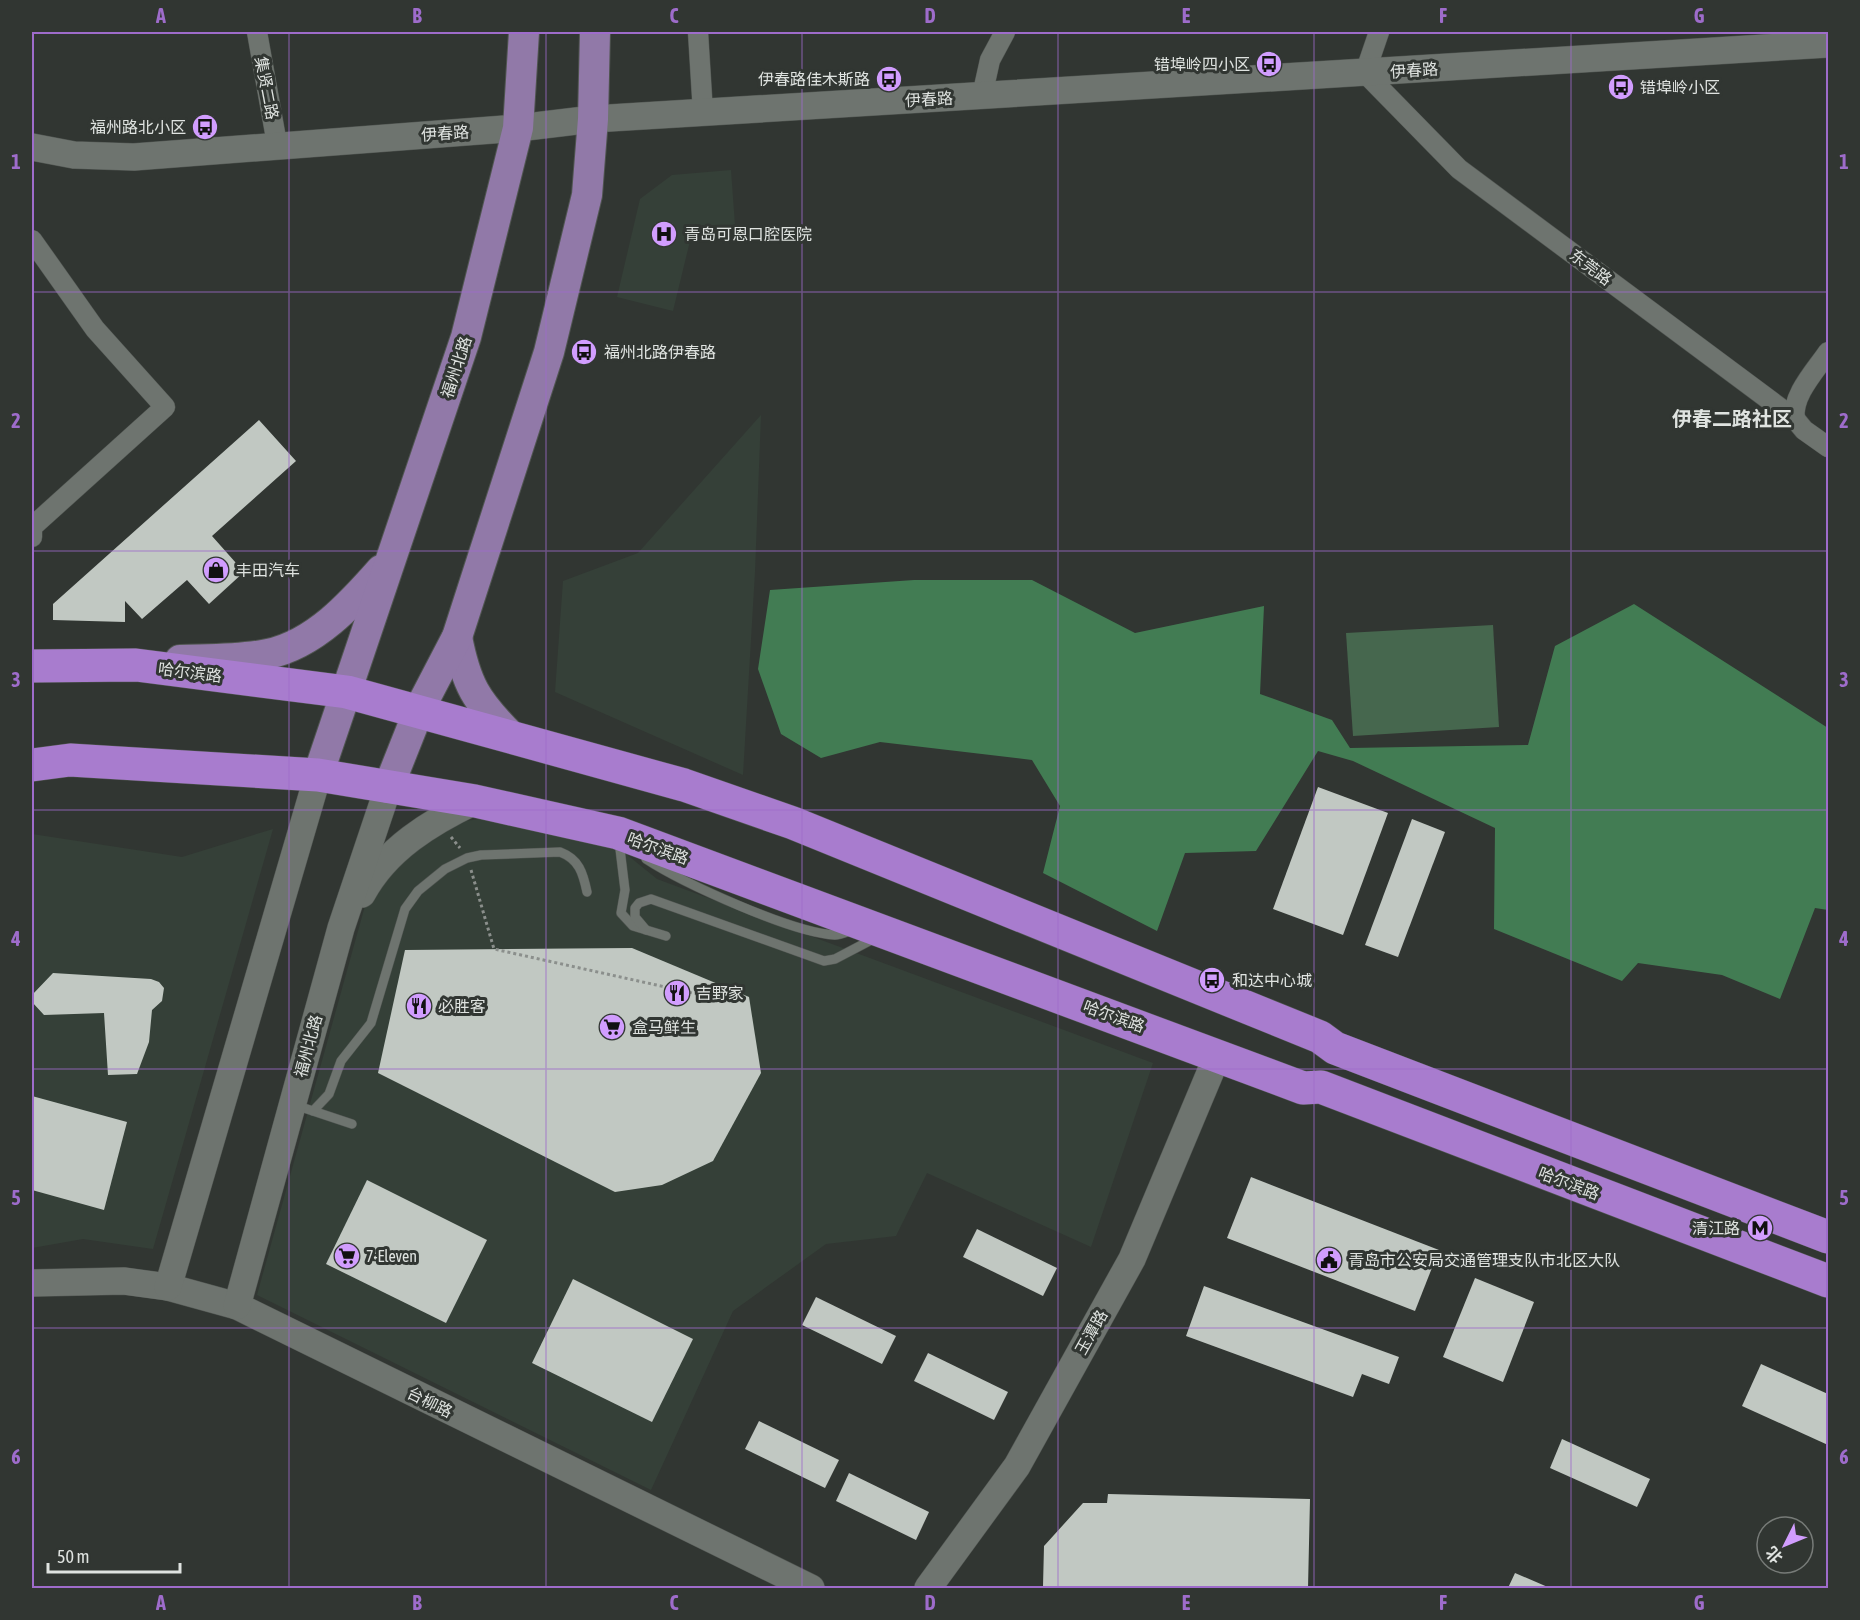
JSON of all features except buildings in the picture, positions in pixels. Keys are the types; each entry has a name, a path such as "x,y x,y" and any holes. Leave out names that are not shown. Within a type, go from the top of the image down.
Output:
{"highway":[{"name":"哈尔滨路","path":"32,666 136,665 347,692 419,710"},
{"path":"419,710 684,784 793,823 1320,1037 1335,1048 1828,1237"},
{"path":"32,765 70,760 318,775"},
{"name":"哈尔滨路","path":"318,775 476,801 618,833 1218,1054 1303,1088 1321,1088 1828,1281"}],"main road":[{"name":"福州北路","path":"318,775 466,338 518,128 524,32"},
{"path":"388,788 419,710 458,637 549,352 587,195 593,119 595,32"},
{"path":"136,665 239,658 270,653 296,644 351,604 389,561"},
{"path":"458,637 463,672 485,710 510,735"}],"street":[{"name":"集贤二路","path":"256,32 278,144"},
{"path":"698,32 703,113"},
{"path":"982,96 990,60 1005,32"},
{"path":"1365,73 1379,32"},
{"name":"伊春路","path":"32,147 74,155 134,157 278,144 518,128 593,119 1365,73 1748,40 1828,44"},
{"name":"东莞路","path":"1365,73 1459,169 1795,419 1804,430 1828,447"},
{"path":"32,240 95,328 165,407 33,527 32,537"},
{"path":"1795,419 1794,410 1797,400 1828,352"},
{"path":"168,1287 318,775"},
{"name":"福州北路","path":"237,1306 303,1108 341,928 388,788"},
{"path":"341,928 370,879 396,850 436,819 476,801"},
{"name":"玉潭路","path":"927,1588 1017,1466 1132,1259 1218,1054"},
{"name":"台柳路","path":"32,1283 124,1281 168,1287 237,1306 811,1588"}],"lane":[{"path":"618,833 625,890 621,912 626,921 666,936"},
{"path":"303,1108 328,1094 341,1061 371,1023 405,909 418,891 445,868 467,858 481,855 560,852 570,856 580,866 587,892"},
{"path":"646,930 635,917 634,908 639,903 651,899 824,961 835,959 876,928"},
{"path":"303,1108 352,1124"}],"path":[{"path":"436,819 467,858 494,949 715,998"}],"shaded area":[{"name":"青岛可恩口腔医院","path":"731,170 735,225 702,227 690,241 673,311 617,297 640,199 672,175"},
{"path":"761,415 755,572 743,775 555,692 563,581 638,553"},
{"path":"509,815 599,832 657,879 1153,1063 1091,1247 927,1173 896,1236 826,1244 733,1311 651,1490 257,1295 368,895 406,850 465,821"},
{"path":"273,829 153,1249 83,1239 32,1248 32,834 182,857"}],"green space":[{"path":"914,580 1032,580 1135,633 1264,606 1260,694 1332,720 1350,748 1528,745 1555,646 1634,604 1828,728 1828,910 1815,908 1780,999 1722,975 1638,963 1622,981 1494,929 1495,828 1353,761 1318,751 1256,851 1185,853 1157,931 1043,873 1060,806 1032,760 880,742 821,758 781,734 758,669 770,590"},
{"path":"1493,625 1499,727 1353,736 1346,633"}],"place":[{"name":"错埠岭四小区","path":"1269,64"},
{"name":"伊春路佳木斯路","path":"889,79"},
{"name":"错埠岭小区","path":"1621,87"},
{"name":"福州路北小区","path":"205,127"},
{"name":"青岛可恩口腔医院","path":"664,234"},
{"name":"福州北路伊春路","path":"584,352"},
{"name":"丰田汽车","path":"216,570"},
{"name":"和达中心城","path":"1212,980"},
{"name":"吉野家","path":"677,993"},
{"name":"必胜客","path":"419,1006"},
{"name":"盒马鲜生","path":"612,1027"},
{"name":"清江路","path":"1760,1228"},
{"name":"7-Eleven","path":"347,1256"},
{"name":"青岛市公安局交通管理支队市北区大队","path":"1329,1260"}],"district":[{"name":"伊春二路社区","path":"1732,419"}]}
